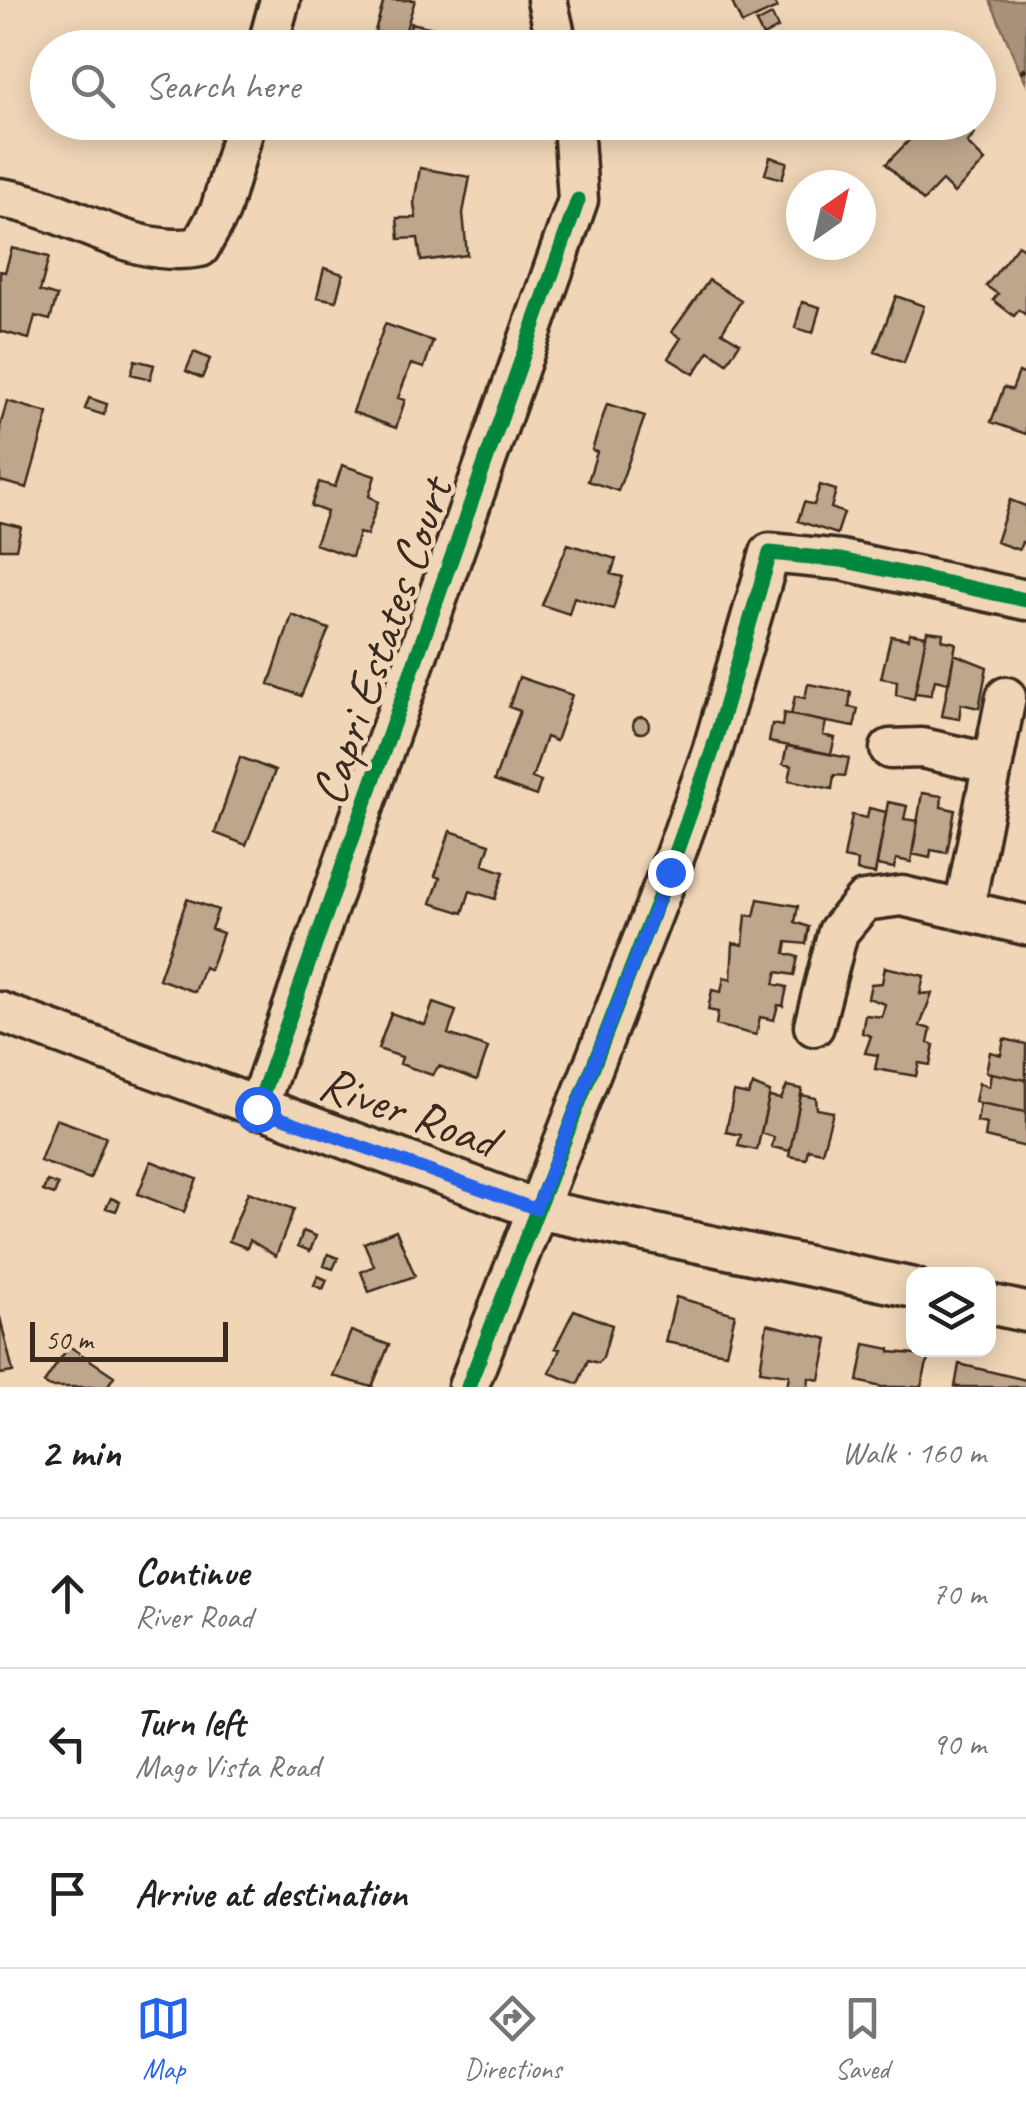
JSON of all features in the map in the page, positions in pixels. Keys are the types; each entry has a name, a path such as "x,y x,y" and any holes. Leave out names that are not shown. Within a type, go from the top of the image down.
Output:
{"street":[{"path":"272,30 280,0"},
{"path":"547,0 554,30"},
{"path":"0,198 133,243 173,252 200,246 220,211 241,140"},
{"name":"Capri Estates Court","path":"257,1109 578,200 573,140"},
{"path":"468,1387 686,826 770,553 841,560 1026,600"},
{"path":"964,910 1006,697"},
{"path":"890,748 922,748 993,764"},
{"path":"814,1026 838,932 851,911 881,895 1026,925"},
{"name":"River Road","path":"0,1012 536,1209 906,1286"},
{"path":"996,1306 1026,1312"}],"shaded area":[{"path":"990,0 1026,0 1026,82 1021,73"}],"building":[{"path":"384,0 415,0 406,30 375,30"},
{"path":"731,0 773,0 777,8 742,24"},
{"path":"772,15 778,28 760,30 756,23"},
{"path":"411,23 433,28 432,30 409,30"},
{"path":"909,140 970,140 967,143 985,161 954,193 942,181 923,201 886,164"},
{"path":"770,157 787,162 782,179 765,174"},
{"path":"420,168 470,177 463,213 467,255 421,261 418,238 399,239 397,218 416,218 414,203"},
{"path":"1018,245 1026,251 1026,315 1019,310 1014,316 993,300 998,294 986,286"},
{"path":"12,248 49,257 40,291 57,296 50,320 35,316 29,339 0,331 0,271 5,272"},
{"path":"324,268 343,274 336,301 317,297"},
{"path":"709,280 741,301 722,332 740,343 727,363 709,351 694,374 668,358 681,338 672,332"},
{"path":"896,296 924,306 904,363 875,352"},
{"path":"802,302 820,307 813,333 795,328"},
{"path":"385,324 433,341 424,368 411,364 398,398 405,400 396,428 353,412"},
{"path":"194,352 210,359 202,378 186,371"},
{"path":"135,360 154,365 150,379 131,374"},
{"path":"1019,372 1026,375 1026,434 991,422 1004,387 1012,390"},
{"path":"89,398 107,404 104,415 85,409"},
{"path":"7,401 48,413 27,488 0,481 0,427"},
{"path":"607,404 645,416 618,491 588,481 597,452 592,450"},
{"path":"342,465 375,476 369,496 378,502 367,535 359,533 352,557 315,544 327,512 311,506 319,482 335,487"},
{"path":"820,485 836,490 831,508 844,513 837,534 798,521 804,502 814,505"},
{"path":"1010,500 1026,506 1026,544 1022,542 1019,550 996,542"},
{"path":"0,522 21,527 16,549 0,549"},
{"path":"568,544 616,559 611,574 623,577 613,609 574,597 569,614 542,605"},
{"path":"292,615 329,629 301,696 269,684"},
{"path":"927,631 943,633 942,640 956,643 949,683 935,680 931,695 915,693"},
{"path":"910,633 926,636 914,699 896,695 897,681 881,678 891,636 908,639"},
{"path":"954,654 987,667 979,708 961,704 959,719 942,716"},
{"path":"519,677 572,695 556,741 546,737 532,778 541,781 536,796 494,781 520,711 509,707"},
{"path":"808,684 851,692 849,707 858,709 854,727 791,715 795,696 805,698"},
{"path":"784,713 826,722 823,735 835,738 831,754 769,742 772,724 782,726"},
{"path":"641,717 649,725 641,733 633,725"},
{"path":"787,746 849,758 845,776 834,775 832,789 789,780 792,766 783,764"},
{"path":"240,757 275,771 246,845 215,833"},
{"path":"922,793 942,796 941,807 955,810 947,853 931,850 930,858 912,854"},
{"path":"888,802 907,806 904,819 918,821 911,862 896,859 894,868 877,865"},
{"path":"869,808 886,812 875,874 857,871 858,861 844,858 852,815 867,818"},
{"path":"450,831 490,844 483,865 504,872 495,899 470,891 463,913 431,903 440,878 435,876"},
{"path":"187,899 218,910 211,929 223,933 210,970 204,967 195,992 159,979"},
{"path":"758,899 798,906 795,922 809,927 806,944 787,942 785,953 798,957 794,975 777,972 774,984 787,987 783,1006 778,1005 774,1020 760,1017 756,1035 716,1025 718,1012 708,1010 712,990 721,992 724,977 731,979 733,943 743,945 746,915 754,916"},
{"path":"885,967 924,976 920,994 932,993 920,1026 931,1029 928,1043 934,1045 930,1065 919,1063 916,1076 875,1069 878,1055 865,1053 871,1036 862,1033 865,1015 882,1017 885,1004 868,998 871,984 882,983"},
{"path":"433,1003 456,1011 448,1034 488,1048 477,1080 439,1066 432,1075 400,1064 402,1057 378,1049 391,1013 425,1025"},
{"path":"1004,1039 1026,1044 1026,1080 986,1072 990,1052 1001,1055"},
{"path":"991,1073 1026,1080 1026,1112 975,1102 979,1083 989,1087"},
{"path":"753,1085 770,1092 757,1150 738,1146 741,1135 726,1132 734,1092 748,1095"},
{"path":"787,1086 802,1089 790,1151 772,1147 774,1137 761,1133 769,1097 781,1099"},
{"path":"801,1095 816,1098 817,1109 833,1112 822,1152 808,1149 806,1159 789,1156"},
{"path":"980,1103 1026,1112 1026,1147 985,1137 987,1124 977,1122"},
{"path":"56,1119 106,1137 90,1179 40,1161"},
{"path":"151,1161 197,1179 184,1212 138,1194"},
{"path":"47,1181 58,1185 54,1195 43,1191"},
{"path":"248,1192 294,1209 276,1256 250,1240 247,1248 229,1241"},
{"path":"111,1198 120,1202 116,1211 106,1208"},
{"path":"396,1230 415,1276 369,1292 361,1272 374,1266 364,1243"},
{"path":"303,1231 316,1236 310,1251 298,1246"},
{"path":"328,1254 338,1258 333,1269 324,1266"},
{"path":"318,1276 327,1280 323,1289 314,1285"},
{"path":"676,1297 735,1314 726,1353 665,1342"},
{"path":"574,1310 612,1325 603,1357 598,1363 588,1360 578,1384 550,1373 560,1349 555,1348"},
{"path":"0,1317 13,1372 0,1374"},
{"path":"767,1324 828,1339 820,1380 809,1378 808,1387 787,1387 789,1375 760,1371"},
{"path":"351,1331 389,1345 372,1387 333,1376"},
{"path":"865,1344 906,1353 906,1357 928,1357 921,1387 881,1387 858,1381"},
{"path":"69,1346 114,1376 107,1387 50,1387 44,1383"},
{"path":"959,1364 1026,1380 1026,1387 955,1387"}],"cycle path":[{"path":"257,1109 578,200"},
{"path":"468,1387 669,872 712,752 770,553 841,560 1026,600"}],"route":[{"path":"257,1109 536,1209 670,872"}]}
